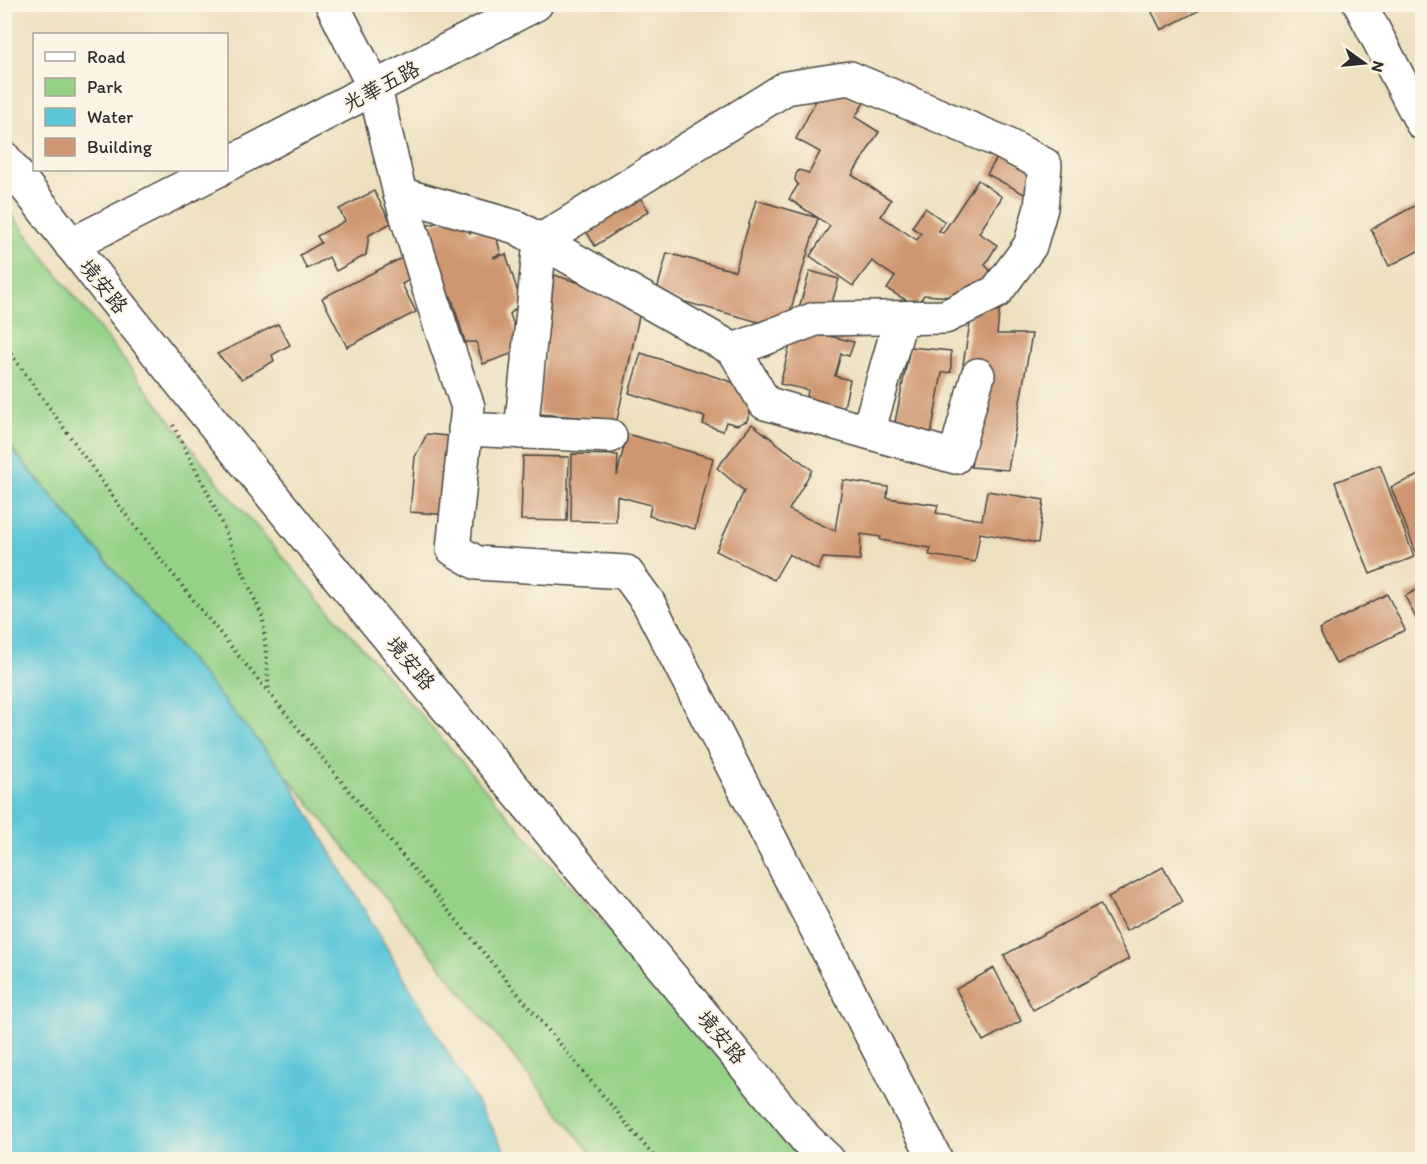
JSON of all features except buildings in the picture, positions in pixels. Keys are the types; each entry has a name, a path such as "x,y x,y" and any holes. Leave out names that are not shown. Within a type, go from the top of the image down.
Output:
{"street":[{"path":"332,4 375,89 400,194 441,328 468,406 453,549 477,563 626,572 648,602 936,1160"},
{"name":"光華五路","path":"228,164 536,4"},
{"path":"1360,4 1422,123"},
{"path":"540,241 786,88 850,78 999,141 1045,165 1041,208 1030,246 996,292 945,317 815,319 734,350"},
{"name":"境安路","path":"4,158 267,489 807,1139 828,1160"},
{"path":"71,245 216,171"},
{"path":"400,194 516,227 734,350 765,403 955,457 978,375"},
{"path":"521,432 540,241"},
{"path":"868,432 901,318"},
{"path":"465,429 610,436"}],"path":[{"path":"4,344 126,515 383,833 657,1160"},
{"path":"173,424 211,499 263,618 270,694"}],"green space":[{"path":"4,205 222,487 594,914 815,1159 596,1159 284,772 5,440"}],"water":[{"path":"4,440 284,772 510,1159 5,1159"}]}
